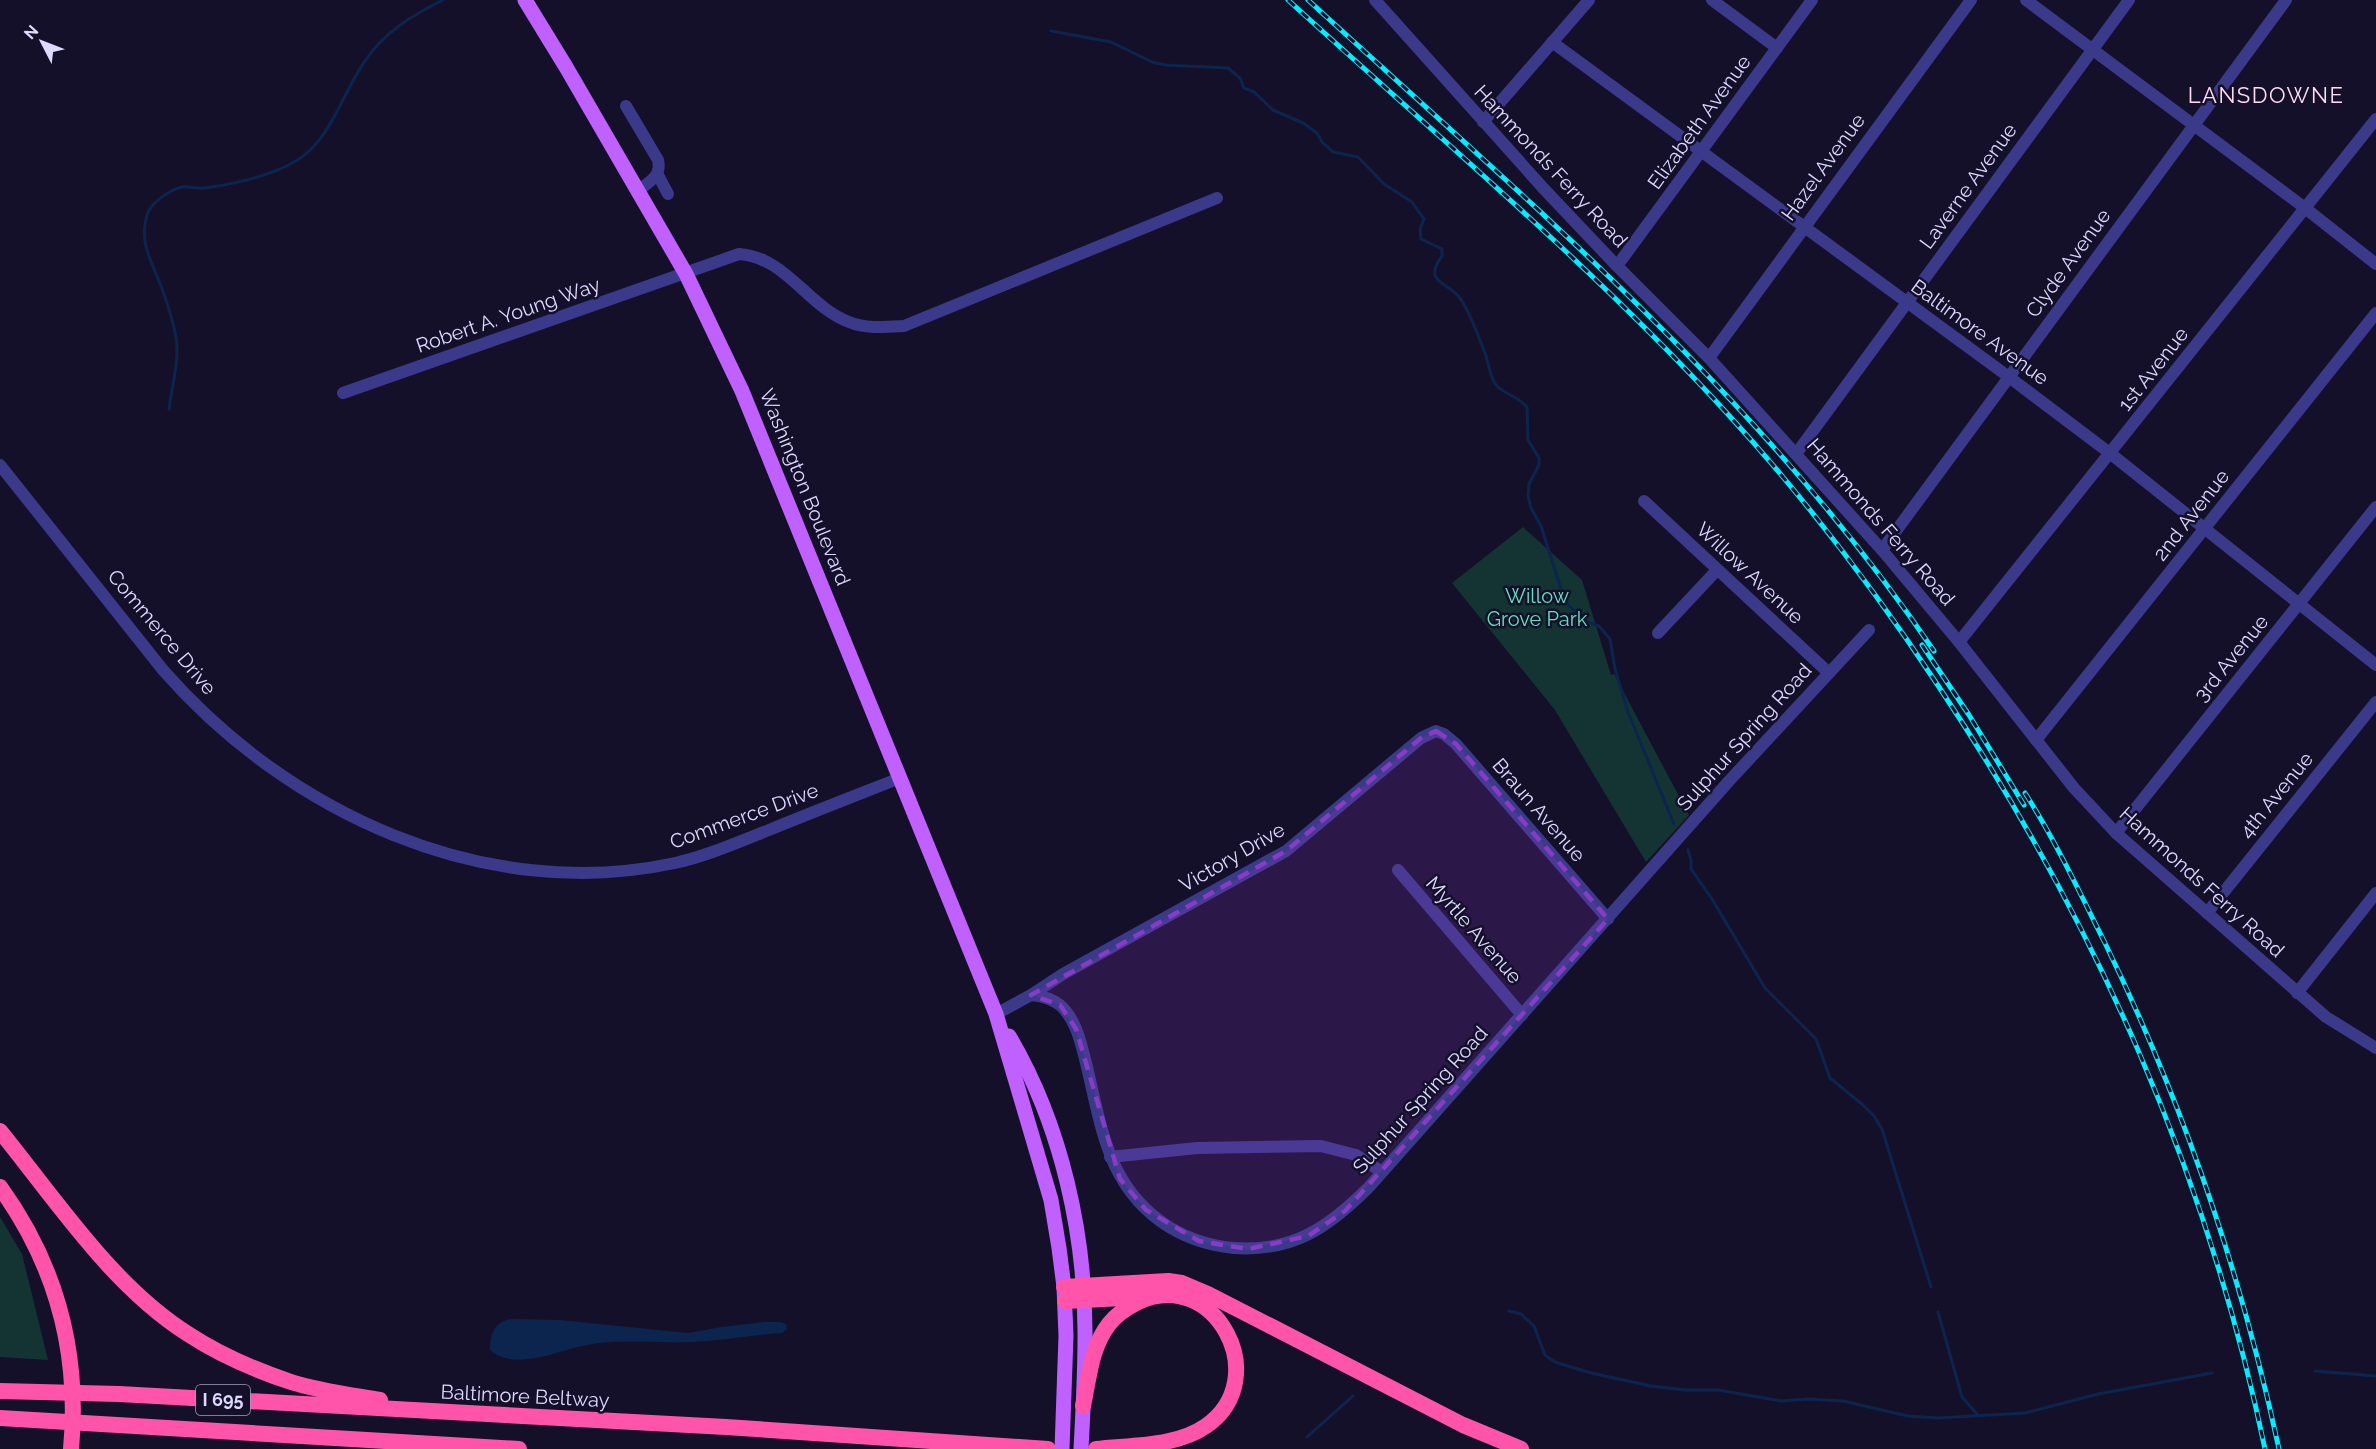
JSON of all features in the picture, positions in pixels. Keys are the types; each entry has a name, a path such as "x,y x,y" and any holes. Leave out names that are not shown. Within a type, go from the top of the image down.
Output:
{"highway":[{"path":"0,1131 110,1267 157,1312 186,1333 241,1364 293,1383 446,1413"},
{"path":"0,1187 43,1259 64,1323 70,1359 74,1424 71,1449"},
{"path":"1064,1294 1168,1281 1188,1286 1463,1425 1521,1449"},
{"path":"1083,1293 1148,1297 1177,1296 1194,1301 1218,1319 1233,1348 1236,1360 1235,1387 1220,1414 1206,1426 1174,1440 1096,1449"},
{"path":"1083,1406 1094,1355 1109,1323 1132,1305 1148,1297"},
{"name":"Baltimore Beltway","path":"0,1391 119,1394 726,1427 1048,1449"},
{"name":"I 695","path":"0,1418 519,1449"}],"main road":[{"name":"Washington Boulevard","path":"525,0 686,274 730,364 766,446 996,1014 1051,1200 1064,1294 1065,1406 1062,1449"},
{"name":"Washington Boulevard","path":"996,1014 1037,1090 1070,1196 1083,1293 1085,1338 1081,1449"}],"street":[{"name":"Hammonds Ferry Road","path":"1375,0 1483,122 1796,453 1882,550 2085,800 2116,833 2297,993 2338,1026 2376,1048"},
{"path":"1483,122 1589,0"},
{"path":"1712,0 1777,48"},
{"name":"Elizabeth Avenue","path":"1617,266 1812,0"},
{"name":"Hazel Avenue","path":"1708,358 1971,0"},
{"path":"2026,0 2305,208 2376,264"},
{"name":"Laverne Avenue","path":"1796,453 2129,0"},
{"name":"Clyde Avenue","path":"1882,550 2286,0"},
{"name":"Baltimore Avenue","path":"1552,42 1804,225 2111,454 2376,665"},
{"path":"626,106 660,167 658,175 639,191"},
{"name":"1st Avenue","path":"1959,642 2376,119"},
{"path":"658,175 668,194"},
{"name":"Robert A. Young Way","path":"343,393 739,254 751,255 768,261 835,315 850,323 867,327 904,326 1216,198"},
{"name":"2nd Avenue","path":"2036,740 2376,313"},
{"name":"Commerce Drive","path":"0,465 163,670 214,722 267,767 300,789 372,826 416,843 483,862 544,872 610,873 677,862 720,849 900,778"},
{"name":"Willow Avenue","path":"1644,501 1829,673"},
{"name":"3rd Avenue","path":"2116,833 2376,507"},
{"path":"1658,633 1718,570"},
{"name":"Sulphur Spring Road","path":"1031,995 1047,997 1060,1005 1068,1014 1076,1029 1110,1157 1120,1179 1133,1196 1161,1222 1199,1241 1221,1247 1248,1249 1288,1243 1308,1236 1345,1211 1382,1172 1729,781 1869,630"},
{"name":"4th Avenue","path":"2207,913 2376,702"},
{"name":"Braun Avenue","path":"1436,731 1444,734 1456,744 1608,920"},
{"name":"Victory Drive","path":"1031,995 1063,974 1286,851 1421,738 1436,731"},
{"name":"Myrtle Avenue","path":"1398,870 1522,1016"},
{"path":"2297,993 2376,893"},
{"path":"996,1014 1031,995"},
{"path":"1110,1157 1197,1148 1321,1146 1356,1155 1382,1172"}],"highlighted area":[{"path":"1436,731 1456,744 1608,919 1345,1211 1308,1236 1248,1249 1199,1241 1146,1210 1120,1179 1076,1029 1060,1005 1031,995 1286,851 1421,738"}],"green space":[{"name":"Willow Grove Park","path":"1523,527 1582,580 1611,675 1614,674 1689,815 1646,862 1555,710 1452,583"},
{"path":"0,1217 22,1254 48,1360 0,1357"}],"water":[{"path":"512,1319 560,1320 688,1333 764,1322 780,1322 786,1324 787,1329 782,1333 702,1341 629,1341 592,1344 540,1357 513,1359 500,1357 490,1350 491,1338 495,1329 501,1322"}],"waterway":[{"path":"169,409 177,360 177,341 167,304 146,246 144,231 149,210 166,194 177,189 205,188 240,182 275,171 296,161 319,141 357,74 381,41 410,18 443,0"},
{"path":"1051,31 1111,42 1152,62 1165,65 1228,68 1240,78 1244,88 1254,92 1273,110 1303,123 1317,133 1322,142 1333,152 1358,157 1384,184 1412,202 1424,219 1420,229 1421,239 1442,249 1442,256 1436,265 1436,278 1457,295 1466,307 1495,383 1527,407 1528,440 1539,458 1539,465 1529,484 1528,496 1531,508 1541,526 1568,605 1587,622 1599,626 1610,639 1615,669 1628,712 1674,824"},
{"path":"1688,850 1691,869 1712,899 1765,988 1816,1039 1830,1078 1863,1105 1882,1129 1931,1287"},
{"path":"1509,1311 1521,1314 1534,1326 1545,1355 1555,1362 1591,1373 1651,1386 1685,1390 1718,1390 1781,1401 1808,1399 1843,1401 1908,1416 1938,1418 2025,1413 2098,1394 2212,1373"},
{"path":"1938,1312 1962,1397 1978,1415"},
{"path":"2315,1371 2376,1376"},
{"path":"1307,1437 1353,1396"}],"railway":[{"path":"1288,0 1511,201 1674,357 1725,411 1811,511 1915,651 1996,776 2048,867 2096,959 2139,1053 2178,1148 2212,1246 2241,1346 2265,1449"},
{"path":"1308,0 1559,229 1720,388 1796,472 1867,559 1934,651"},
{"path":"1922,645 1969,715 2024,805"},
{"path":"2025,793 2057,847 2104,941 2133,1002 2184,1127 2207,1190 2247,1318 2279,1449"}],"district":[{"name":"LANSDOWNE","path":"2266,95"}]}
